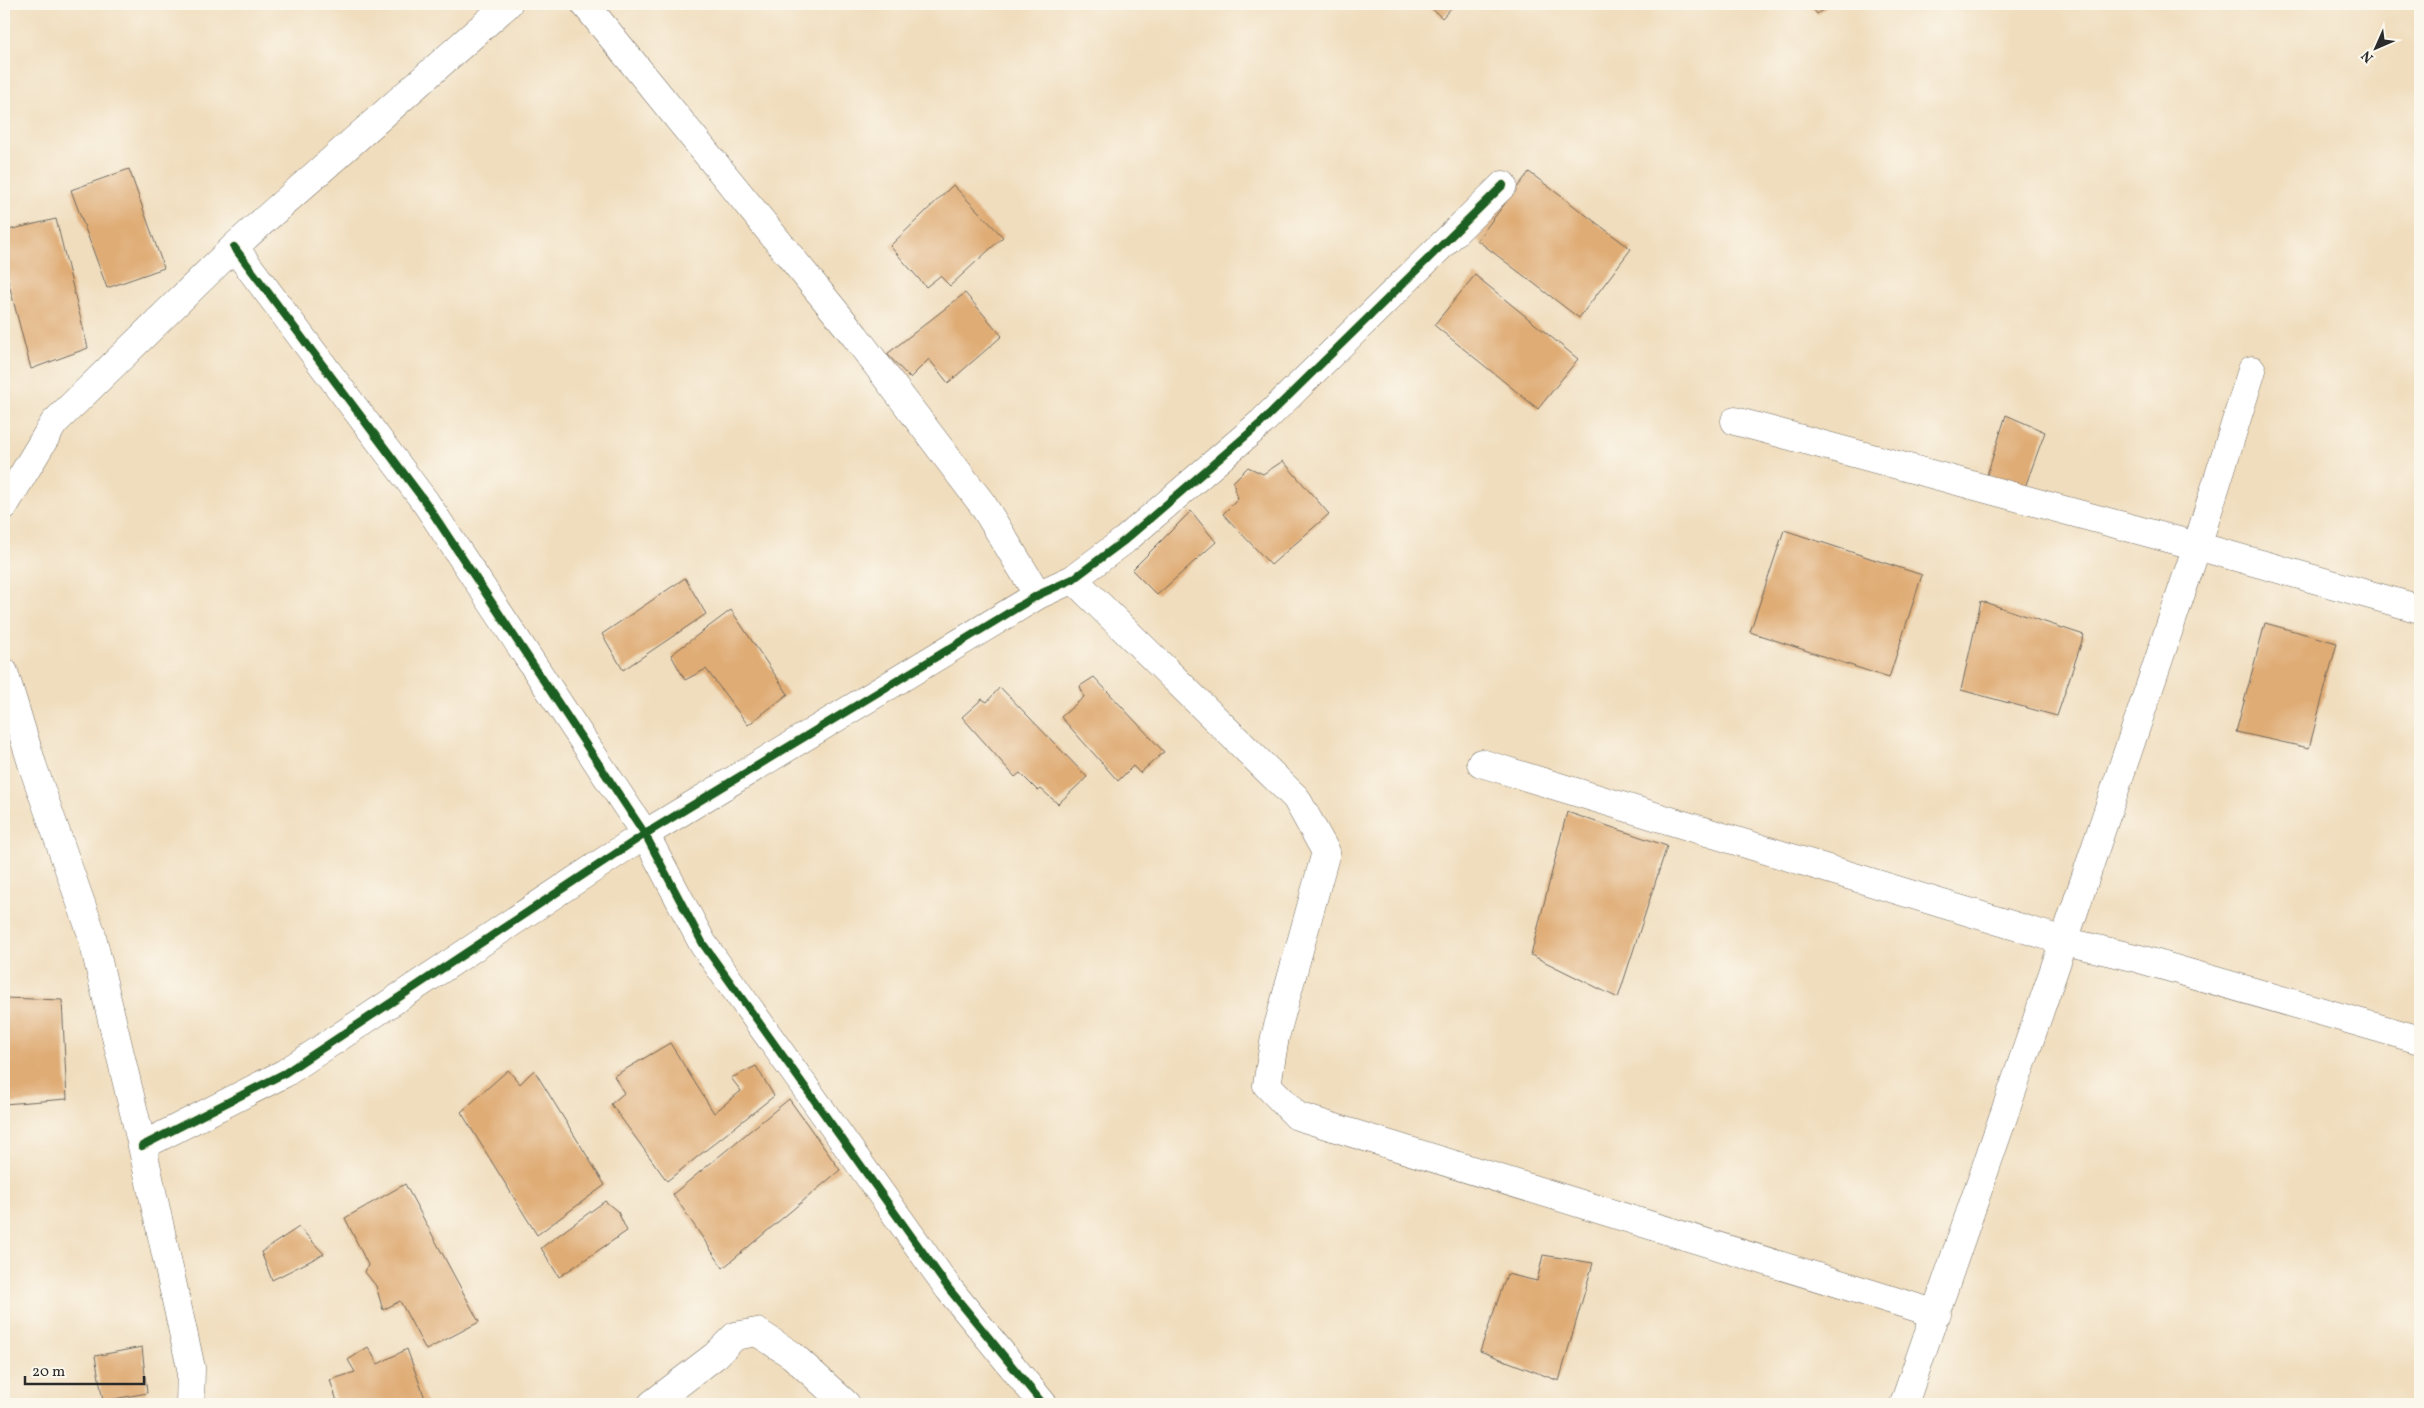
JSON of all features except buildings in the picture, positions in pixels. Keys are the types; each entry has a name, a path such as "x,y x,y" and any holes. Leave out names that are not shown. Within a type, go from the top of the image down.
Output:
{"street":[{"path":"4,506 54,423 234,247 508,4"},
{"path":"585,4 855,336 983,505 1038,595"},
{"path":"142,1146 284,1073 645,834 1038,595 1073,579 1125,540 1262,422 1503,185"},
{"path":"234,247 426,502 645,834 703,944 949,1288 1043,1404"},
{"path":"1904,1404 1937,1314 2197,546 2252,370"},
{"path":"1735,421 2197,546 2420,609"},
{"path":"1073,579 1296,798 1326,852 1275,1037 1267,1085 1297,1116 1937,1314"},
{"path":"4,672 32,767 91,932 142,1146 191,1368 190,1404"},
{"path":"1481,763 2064,941 2140,959 2420,1040"},
{"path":"652,1404 716,1355 735,1336 757,1332 792,1355 846,1404"}],"cycle path":[{"path":"142,1146 285,1073 645,834 1038,595 1073,579 1125,540 1262,422 1503,185"},
{"path":"234,247 426,503 645,834 703,944 949,1289 1043,1404"}]}
